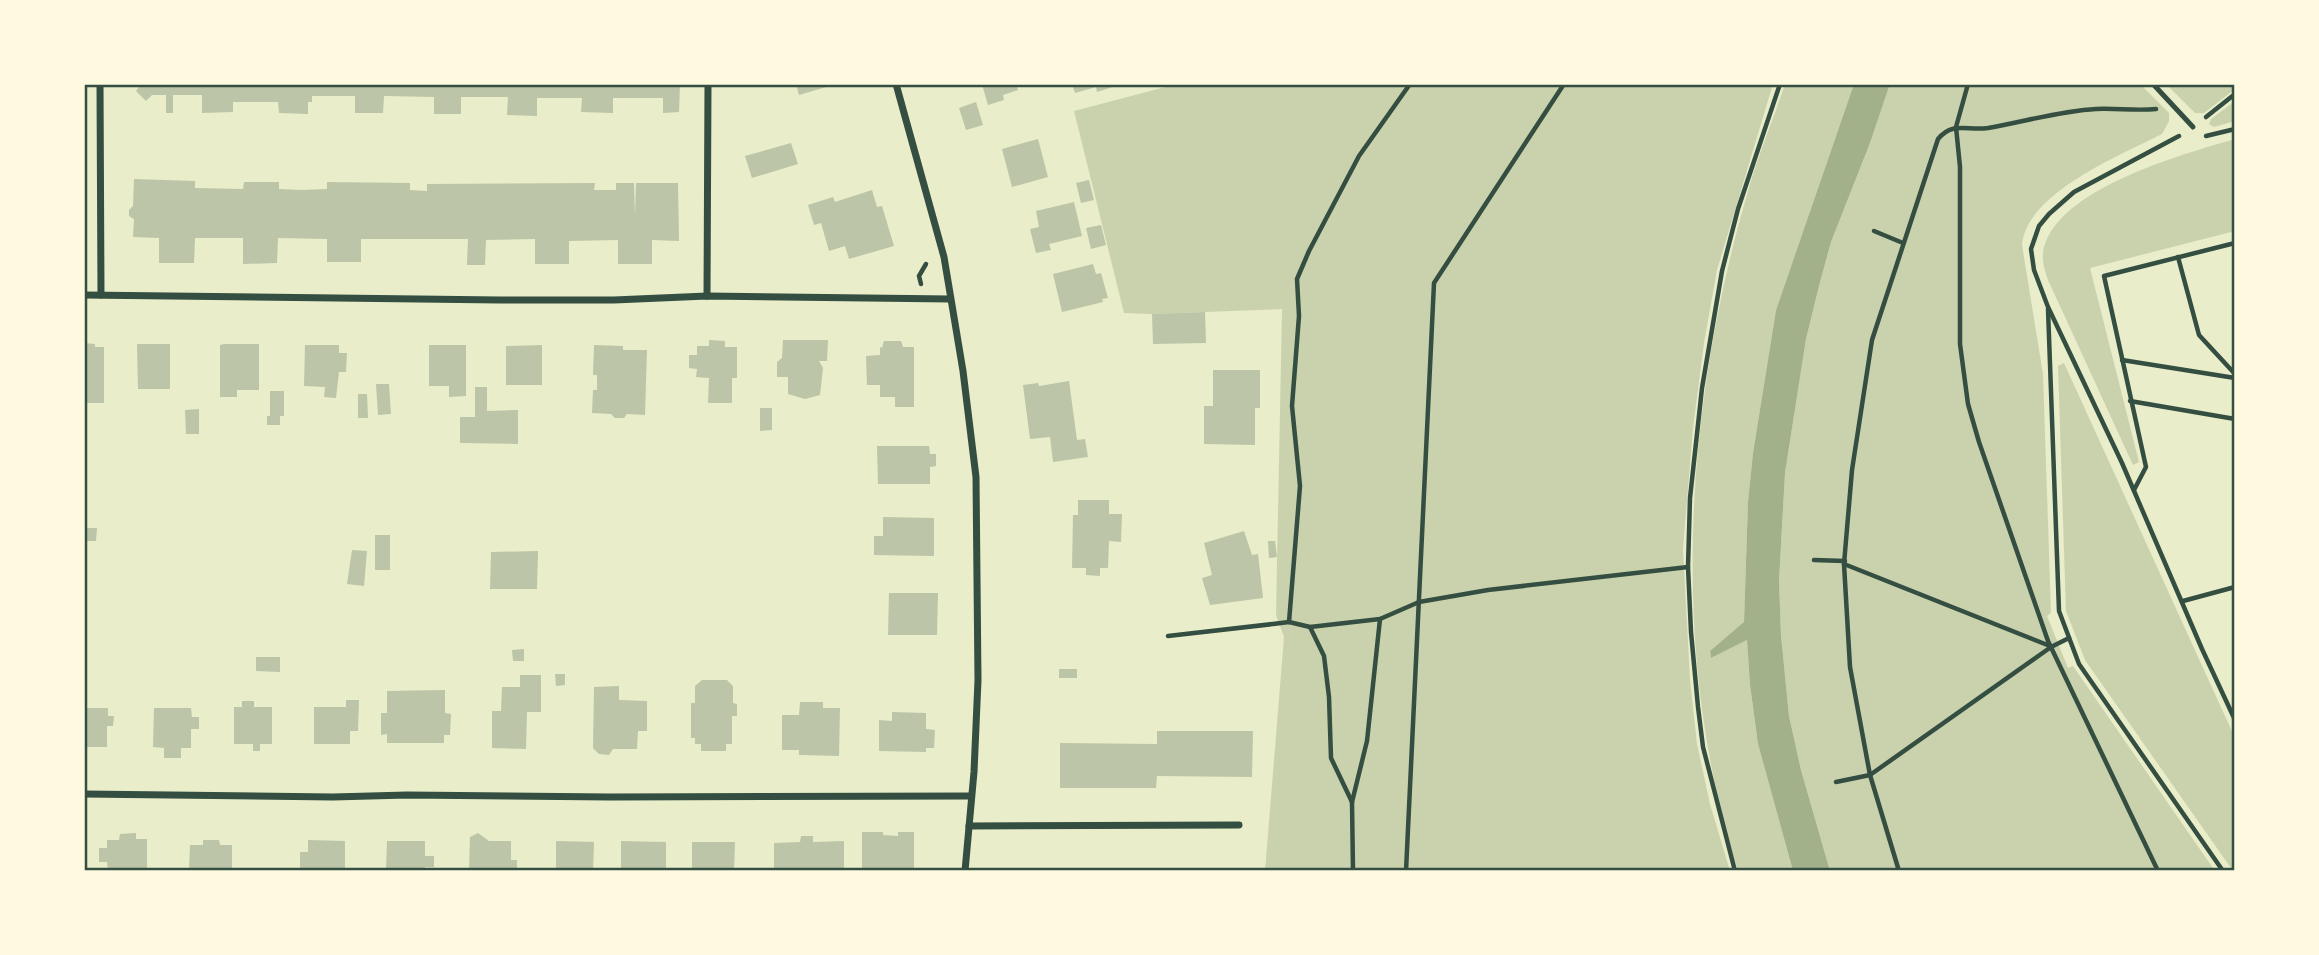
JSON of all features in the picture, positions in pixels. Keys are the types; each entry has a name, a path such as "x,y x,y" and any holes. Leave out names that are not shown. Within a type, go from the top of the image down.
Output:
{"street":[{"path":"100,84 101,295"},
{"path":"707,296 708,84"},
{"path":"895,84 941,244 963,371 976,477 978,680 965,871"},
{"path":"84,295 563,300 707,296 950,299"},
{"path":"84,794 971,796"},
{"path":"969,826 1239,825"}],"lane":[{"path":"2153,84 2193,127"}],"path":[{"path":"1289,622 1300,486 1292,406 1298,316 1297,279 1359,156 1410,84"},
{"path":"1406,871 1434,282 1564,84"},
{"path":"1735,871 1703,747 1691,632 1688,567 1690,498 1702,388 1722,271 1738,209 1780,84"},
{"path":"1968,84 1956,127 1960,167 1960,344 1968,404 1994,487 2051,647 2158,871"},
{"path":"2235,94 2169,143 2074,192 2039,226 2031,249 2034,270 2048,306 2134,491 2235,720"},
{"path":"1899,871 1870,775 1850,667 1844,563 1852,470 1872,340 1938,139 1945,130 1956,127 1986,128 2055,114 2097,109 2157,109 2169,102"},
{"path":"2193,127 2206,136 2235,129"},
{"path":"1874,231 1903,243"},
{"path":"2134,491 2146,467 2104,276 2235,243"},
{"path":"2178,257 2199,335 2235,376"},
{"path":"2048,306 2059,611 2079,664 2224,871"},
{"path":"2122,360 2235,376"},
{"path":"2130,401 2235,419"},
{"path":"1814,560 1844,563 2051,647"},
{"path":"1168,636 1289,622 1310,627 1380,619 1419,602 1488,590 1688,567"},
{"path":"2183,601 2235,587"},
{"path":"1353,871 1352,802 1367,741 1380,619"},
{"path":"1310,627 1324,656 1329,697 1331,758 1352,802"},
{"path":"1836,782 1870,775 2051,647 2069,638"}],"shaded area":[{"path":"1177,84 1773,84 1717,270 1693,428 1683,549 1690,680 1697,744 1710,804 1730,871 1265,871 1284,637 1276,615 1282,309 1124,313 1074,111"},
{"path":"1785,84 1854,84 1776,310 1753,453 1748,502 1744,623 1710,651 1711,658 1747,640 1758,744 1793,871 1738,871 1716,789 1701,705 1694,619 1693,533 1698,447 1709,361 1726,277 1751,181"},
{"path":"1854,84 1890,84 1831,242 1819,286 1806,339 1785,473 1779,581 1789,716 1801,770 1830,871 1793,871 1758,744 1747,640 1711,658 1710,651 1744,622 1748,502 1753,453 1776,310"},
{"path":"1890,84 2140,84 2169,113 2169,121 2162,134 2101,165 2057,193 2027,226 2022,245 2043,374 2051,613 2047,616 2068,668 2073,666 2215,871 1830,871 1801,770 1789,716 1779,581 1785,473 1806,339 1819,286 1831,242"},
{"path":"2166,84 2235,84 2235,89 2204,113 2195,113"},
{"path":"2235,101 2235,121 2214,127 2209,124 2211,119"},
{"path":"2235,139 2235,231 2090,268 2139,462 2133,465 2048,280 2043,254 2051,231 2069,211 2093,193 2154,165"},
{"path":"2064,363 2235,738 2235,871 2085,660 2066,611 2058,366"}],"building":[{"path":"141,84 680,84 679,112 663,113 663,98 613,98 613,113 581,112 582,98 537,98 537,116 507,115 508,97 461,97 461,114 434,114 434,97 386,96 383,113 355,113 355,96 312,96 312,102 308,102 308,114 279,113 278,102 233,102 233,112 202,113 202,95 173,95 173,113 166,113 166,95 152,95 146,101 136,91"},
{"path":"796,84 833,84 833,85 799,95"},
{"path":"982,84 1016,84 1018,90 1003,95 1004,100 988,105"},
{"path":"1072,84 1116,86 1097,92 1096,87 1075,93"},
{"path":"976,102 983,125 966,130 959,108"},
{"path":"1038,139 1048,177 1012,187 1002,149"},
{"path":"791,143 798,164 752,178 745,156"},
{"path":"134,179 195,181 195,188 243,189 244,182 279,182 279,189 302,190 327,189 327,182 410,183 410,190 427,191 427,184 595,183 594,190 616,190 616,183 634,183 635,216 636,183 678,183 679,241 652,240 652,264 618,264 618,240 569,241 569,264 535,264 535,239 486,240 485,265 467,265 468,239 361,239 361,262 327,262 327,239 278,238 277,263 243,264 243,238 195,238 194,263 159,263 159,238 133,237 134,219 129,216 129,210 133,206"},
{"path":"1089,180 1094,200 1081,203 1076,183"},
{"path":"872,190 877,207 882,206 894,246 849,259 845,246 829,251 821,223 814,225 808,205 833,197 835,202"},
{"path":"1074,202 1082,236 1049,244 1051,250 1036,253 1030,229 1039,227 1036,211"},
{"path":"1101,225 1106,245 1091,249 1086,228"},
{"path":"1093,264 1096,274 1101,273 1108,298 1102,299 1103,302 1062,312 1053,274"},
{"path":"1205,312 1206,343 1153,344 1152,314"},
{"path":"709,340 725,341 725,347 737,347 737,378 732,378 732,403 708,403 709,378 696,377 697,369 689,368 689,355 697,355 697,346 709,346"},
{"path":"783,340 828,340 827,361 819,361 823,368 820,395 805,399 788,394 788,377 777,377 777,362 782,358"},
{"path":"884,341 901,341 903,347 914,347 914,407 895,407 895,397 880,397 880,385 867,385 866,356 880,355 880,347 882,348"},
{"path":"84,343 104,347 104,403 84,403"},
{"path":"137,344 170,344 170,389 138,389"},
{"path":"259,344 259,390 237,390 237,397 220,397 220,345"},
{"path":"305,345 339,345 339,353 347,353 346,372 339,372 336,398 324,397 325,387 304,386"},
{"path":"429,345 466,345 466,396 449,397 449,386 429,386"},
{"path":"542,345 542,385 506,385 506,346"},
{"path":"594,345 623,346 623,350 647,350 645,415 627,414 624,418 615,418 611,414 592,413 593,390 597,390 597,375 593,375"},
{"path":"1213,370 1260,370 1260,408 1255,408 1255,445 1204,444 1204,406 1213,406"},
{"path":"1069,381 1077,440 1085,439 1088,457 1053,462 1050,437 1030,439 1023,385 1038,383 1039,386"},
{"path":"376,384 389,384 391,414 378,415"},
{"path":"475,387 487,387 487,411 518,410 518,444 460,443 460,417 475,417"},
{"path":"270,391 284,391 284,416 280,416 280,425 267,425 267,416 270,416"},
{"path":"358,394 367,394 368,418 358,418"},
{"path":"760,408 772,408 772,430 760,431"},
{"path":"199,409 199,434 186,434 185,410"},
{"path":"877,446 929,446 930,454 936,454 936,466 930,467 930,484 878,484"},
{"path":"1078,500 1109,500 1109,514 1122,514 1121,542 1109,541 1108,568 1100,568 1100,576 1086,575 1086,568 1072,568 1073,515 1078,515"},
{"path":"883,517 934,518 934,556 874,555 874,536 883,536"},
{"path":"84,528 97,528 96,541 84,541"},
{"path":"1244,531 1252,555 1258,554 1263,598 1210,605 1202,578 1212,575 1204,543"},
{"path":"375,535 390,535 390,570 375,570"},
{"path":"1268,541 1275,541 1277,557 1269,558"},
{"path":"352,550 367,551 364,586 347,584"},
{"path":"538,551 537,589 490,589 491,552"},
{"path":"889,593 938,593 937,635 888,635"},
{"path":"524,649 524,661 513,661 512,650"},
{"path":"256,657 280,657 280,672 256,671"},
{"path":"1059,669 1077,669 1077,678 1059,678"},
{"path":"555,674 565,674 565,685 556,686"},
{"path":"520,675 541,675 541,712 527,712 526,749 492,748 492,711 501,711 502,687 520,687"},
{"path":"702,680 727,680 733,686 733,703 737,704 737,716 732,716 732,744 726,744 726,751 701,751 701,744 695,744 695,738 691,738 691,703 695,703 695,686"},
{"path":"619,686 619,700 647,701 647,731 638,731 637,749 613,749 609,755 599,754 593,748 594,687"},
{"path":"445,690 445,713 451,714 450,735 444,735 444,743 387,743 387,734 381,735 381,713 387,713 387,691"},
{"path":"346,700 359,700 358,731 350,731 350,744 314,744 314,707 346,707"},
{"path":"242,701 254,701 254,707 272,707 272,744 260,744 260,751 253,751 253,744 234,744 234,707 242,707"},
{"path":"800,702 823,702 823,708 840,708 839,756 799,755 799,750 782,750 782,715 799,715"},
{"path":"84,708 108,708 108,716 114,716 113,726 107,726 107,747 84,747"},
{"path":"154,708 191,708 192,717 199,717 199,729 191,729 191,748 181,748 181,758 164,758 164,748 153,747"},
{"path":"892,712 926,713 926,729 935,730 934,748 926,748 926,752 879,751 879,720 892,721"},
{"path":"1157,731 1253,731 1252,777 1157,776 1156,788 1060,788 1060,743 1157,744"},
{"path":"862,832 883,832 883,835 898,836 898,832 914,832 914,871 862,871"},
{"path":"136,833 136,839 147,839 147,871 108,870 107,862 99,862 99,848 107,848 107,840 119,840 120,834"},
{"path":"478,833 489,841 511,841 511,860 517,860 517,871 469,871 470,837"},
{"path":"801,836 813,836 813,842 844,841 844,871 774,871 774,843 800,842"},
{"path":"203,840 219,840 220,845 232,845 232,871 189,871 190,845 203,845"},
{"path":"308,840 345,841 345,871 300,869 300,852 308,852"},
{"path":"387,841 425,841 425,856 434,856 434,867 425,867 425,871 386,871"},
{"path":"556,841 594,842 593,871 556,871"},
{"path":"621,841 666,842 666,871 621,871"},
{"path":"692,842 735,842 734,871 692,871"}]}
